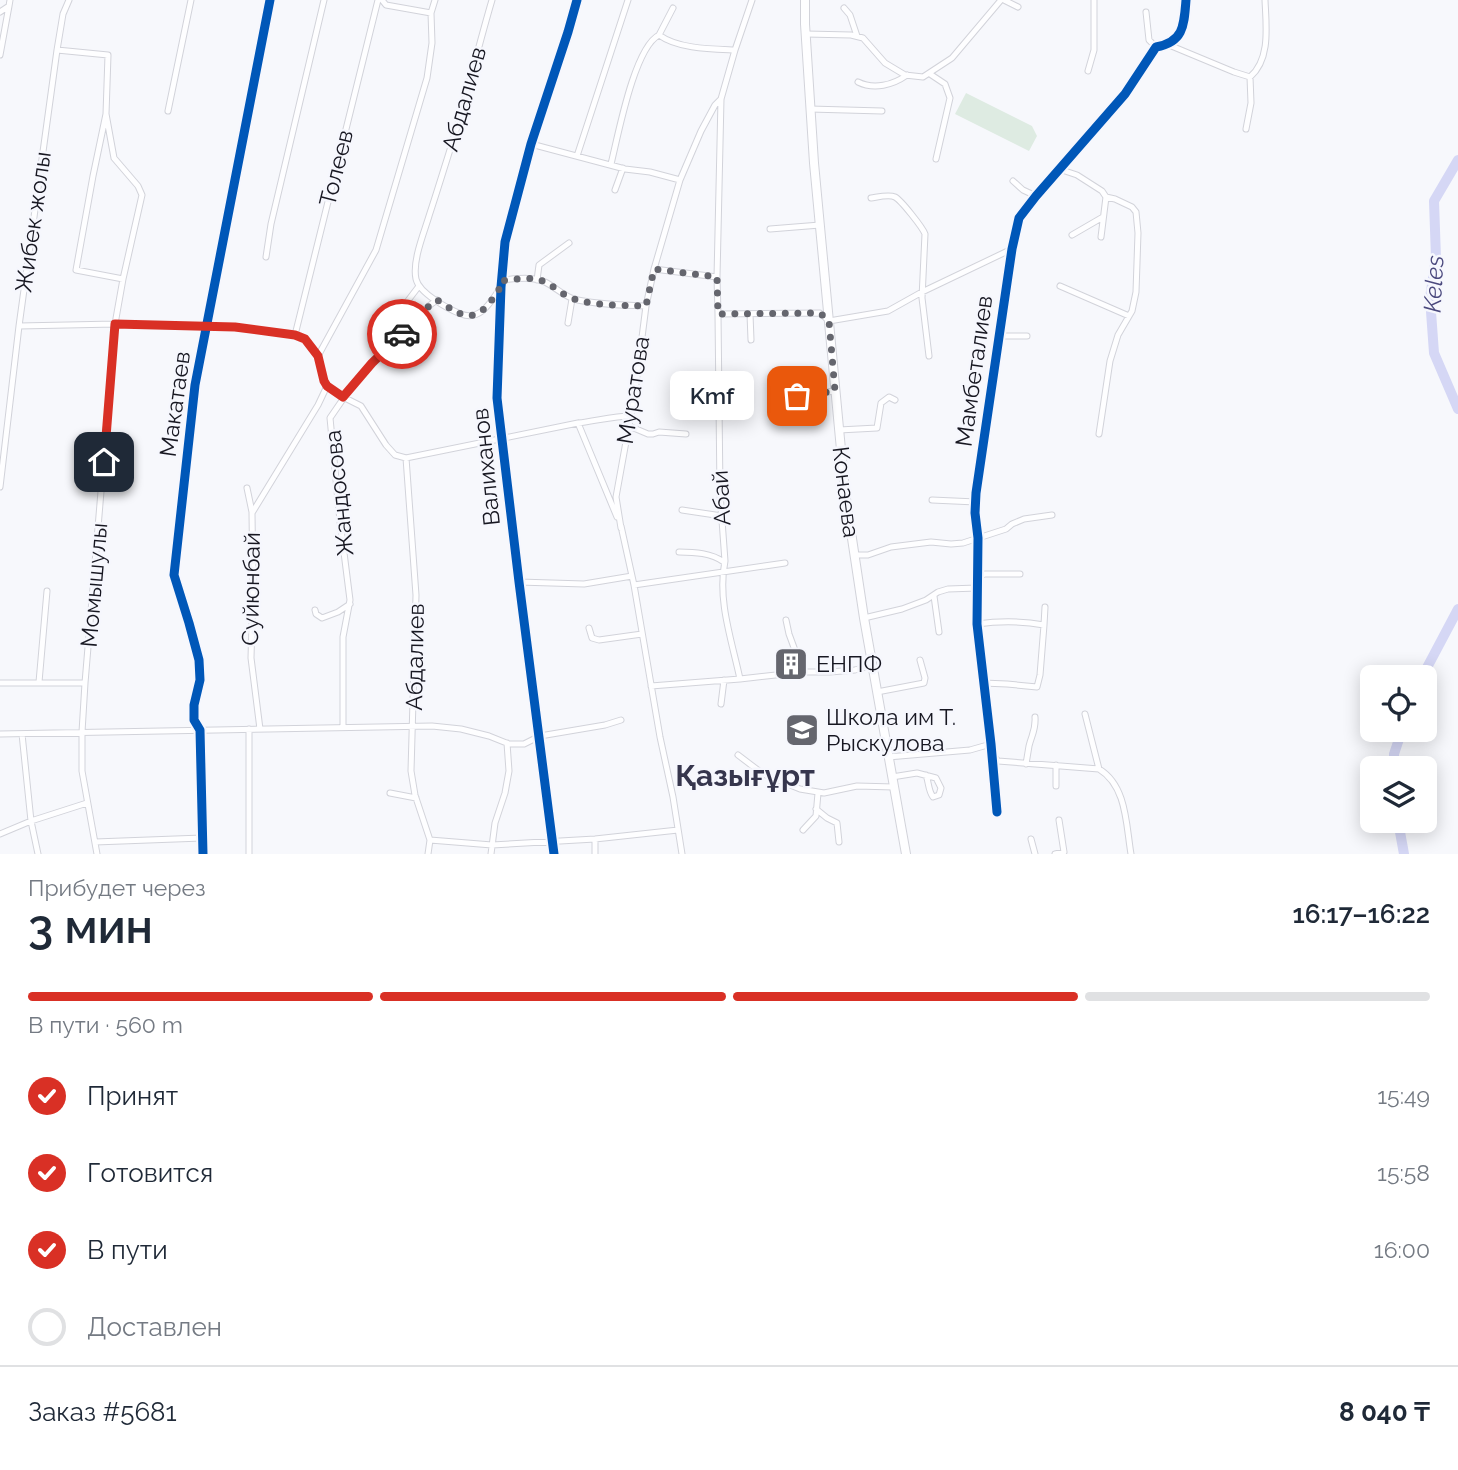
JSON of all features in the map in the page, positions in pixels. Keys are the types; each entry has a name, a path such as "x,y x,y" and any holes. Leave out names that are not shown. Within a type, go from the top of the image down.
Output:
{"main road":[{"name":"Конаева","path":"805,0 810,109 845,492 864,618 906,854"}],"street":[{"name":"Жибек жолы","path":"0,487 57,50 63,14 69,0"},
{"path":"168,111 191,0"},
{"name":"Макатаев","path":"203,854 200,730 194,720 194,705 200,680 199,660 174,575 195,385 270,0"},
{"path":"266,257 324,0"},
{"path":"380,0 386,5 431,13"},
{"name":"Толеев","path":"295,335 380,0"},
{"path":"318,356 376,250 427,78 432,43 431,13 435,0"},
{"name":"Абдалиев","path":"419,286 415,269 422,241 492,0"},
{"name":"Валиханов","path":"554,854 497,398 505,242 531,144 577,0"},
{"path":"577,156 628,0"},
{"path":"721,99 752,0"},
{"path":"806,34 863,38 885,63 907,75 923,78 952,58 1003,0 1018,7"},
{"path":"1088,71 1094,50 1094,0"},
{"path":"1169,45 1184,27 1186,0"},
{"path":"1246,129 1251,103 1250,77 1258,65 1266,42 1265,0"},
{"path":"0,12 10,3"},
{"path":"0,55 10,3"},
{"path":"611,164 634,75 652,38 659,35 673,8"},
{"path":"844,8 850,15 857,36"},
{"path":"1146,12 1149,40 1156,47 1169,45 1250,77"},
{"path":"659,35 664,39 702,49 735,50"},
{"name":"Мамбеталиев","path":"996,811 977,624 978,538 975,502 1012,249 1019,218 1125,94 1156,47"},
{"path":"57,50 108,55 106,114 76,270 123,279"},
{"path":"930,74 945,84 950,98 936,159"},
{"path":"858,82 867,87 896,83 907,75"},
{"name":"Муратова","path":"682,854 616,497 654,269 680,180 701,131 721,99"},
{"name":"Абай","path":"721,99 717,277 720,493 725,611 740,679"},
{"path":"810,109 882,111"},
{"name":"Момышулы","path":"97,854 82,771 85,683 115,324 142,195 138,186 114,158 106,114"},
{"path":"531,144 680,180"},
{"path":"615,190 623,168"},
{"path":"1059,169 1077,175 1107,197 1136,212 1136,292 1132,311 1118,335 1110,360 1099,433"},
{"path":"1013,181 1036,196"},
{"path":"871,198 897,197 921,225 925,234 922,292 929,356"},
{"path":"1101,237 1107,197"},
{"path":"1072,235 1103,217"},
{"path":"905,220 914,219"},
{"path":"770,229 820,225"},
{"path":"537,280 538,265 569,243"},
{"path":"718,314 820,313 829,321 888,311 1012,249"},
{"path":"654,269 717,277"},
{"path":"400,311 419,286 464,316 475,316 484,310 501,284 526,278 545,282 572,299 646,306"},
{"path":"1060,286 1129,316"},
{"path":"568,323 572,299"},
{"name":"Жандосова","path":"343,727 343,636 350,604 330,418 343,397 372,363 437,300"},
{"path":"750,314 751,340"},
{"path":"19,326 206,326 295,335 305,339 318,356 327,386 361,406 386,445 395,455 405,458 614,416 631,416"},
{"path":"999,336 1027,335"},
{"name":"Суйюнбай","path":"260,729 251,658 252,513 327,386"},
{"path":"797,396 835,391"},
{"path":"839,430 877,428 881,402 888,397 895,400"},
{"name":"Муратова","path":"578,423 621,528"},
{"path":"629,426 648,434 686,434"},
{"name":"Абдалиев","path":"405,458 416,595 411,771 416,798 430,840 428,854"},
{"path":"247,488 252,513"},
{"path":"932,500 975,502"},
{"path":"682,510 722,516"},
{"path":"854,555 868,555 891,547 931,542 963,543 1006,529 1024,519 1052,515"},
{"path":"679,552 700,553 724,562"},
{"path":"634,585 785,563"},
{"path":"978,576 1020,574"},
{"path":"519,582 584,584 632,576"},
{"path":"864,618 902,609 948,589 977,588"},
{"path":"39,682 47,591"},
{"path":"934,596 939,632"},
{"path":"315,610 322,618 350,604"},
{"path":"983,683 1037,687 1041,675 1045,607"},
{"path":"786,620 803,672"},
{"path":"977,624 1031,622 1044,625"},
{"path":"589,628 592,638 599,640 642,634"},
{"path":"877,692 923,682 925,677 920,660"},
{"path":"651,685 803,672 830,673 872,665"},
{"path":"721,705 724,680"},
{"path":"0,683 85,683"},
{"path":"1085,714 1099,769"},
{"path":"1026,764 1036,727 1035,717"},
{"path":"0,734 413,726 461,729 507,743 524,744 540,737 621,720"},
{"path":"249,729 249,854"},
{"path":"22,734 31,821 38,854"},
{"path":"491,854 509,771 507,743"},
{"path":"888,757 970,750 991,744"},
{"path":"992,752 998,761 1099,769 1104,772 1115,784 1121,797 1131,854"},
{"path":"738,755 763,775 818,793 857,786 894,787"},
{"path":"1056,765 1056,786"},
{"path":"892,777 917,773 926,775"},
{"path":"390,793 416,798"},
{"path":"803,830 816,816 818,793"},
{"path":"0,834 87,803"},
{"path":"816,809 837,822 839,842"},
{"path":"1055,854 1064,852 1059,820"},
{"path":"430,840 492,845 678,831"},
{"path":"94,842 202,838"},
{"path":"1031,838 1035,854"},
{"path":"595,839 595,854"}],"shaded area":[{"path":"966,93 1032,126 1037,136 1029,151 955,114"}],"waterway":[{"name":"Keles","path":"1458,160 1434,201 1436,258 1430,298 1434,353 1458,409"},
{"name":"Keles","path":"1428,665 1458,609"},
{"name":"Keles","path":"1394,756 1398,742"},
{"name":"Keles","path":"1400,833 1404,854"}],"cycle path":[{"path":"203,854 200,730 194,720 194,705 200,680 199,660 174,575 195,385 270,0"},
{"path":"554,854 497,398 505,242 531,144 577,0"},
{"path":"997,812 977,624 978,538 975,513 1012,249 1019,218 1125,94 1156,47 1177,37 1183,25 1186,0"}],"way so far":[{"path":"402,334 437,300 464,316 475,316 484,310 501,287 501,281 526,278 545,282 572,299 646,306 654,269 717,277 718,314 820,313 829,321 835,391 797,396"}],"place":[{"name":"Kmf","path":"797,396"},
{"name":"ЕНПФ","path":"791,664"},
{"name":"Школа им Т. Рыскулова","path":"802,730"}],"district":[{"name":"Қазығұрт","path":"745,776"}],"route":[{"path":"104,462 115,324 235,327 295,335 305,339 318,356 327,386 343,397 402,334"}]}
